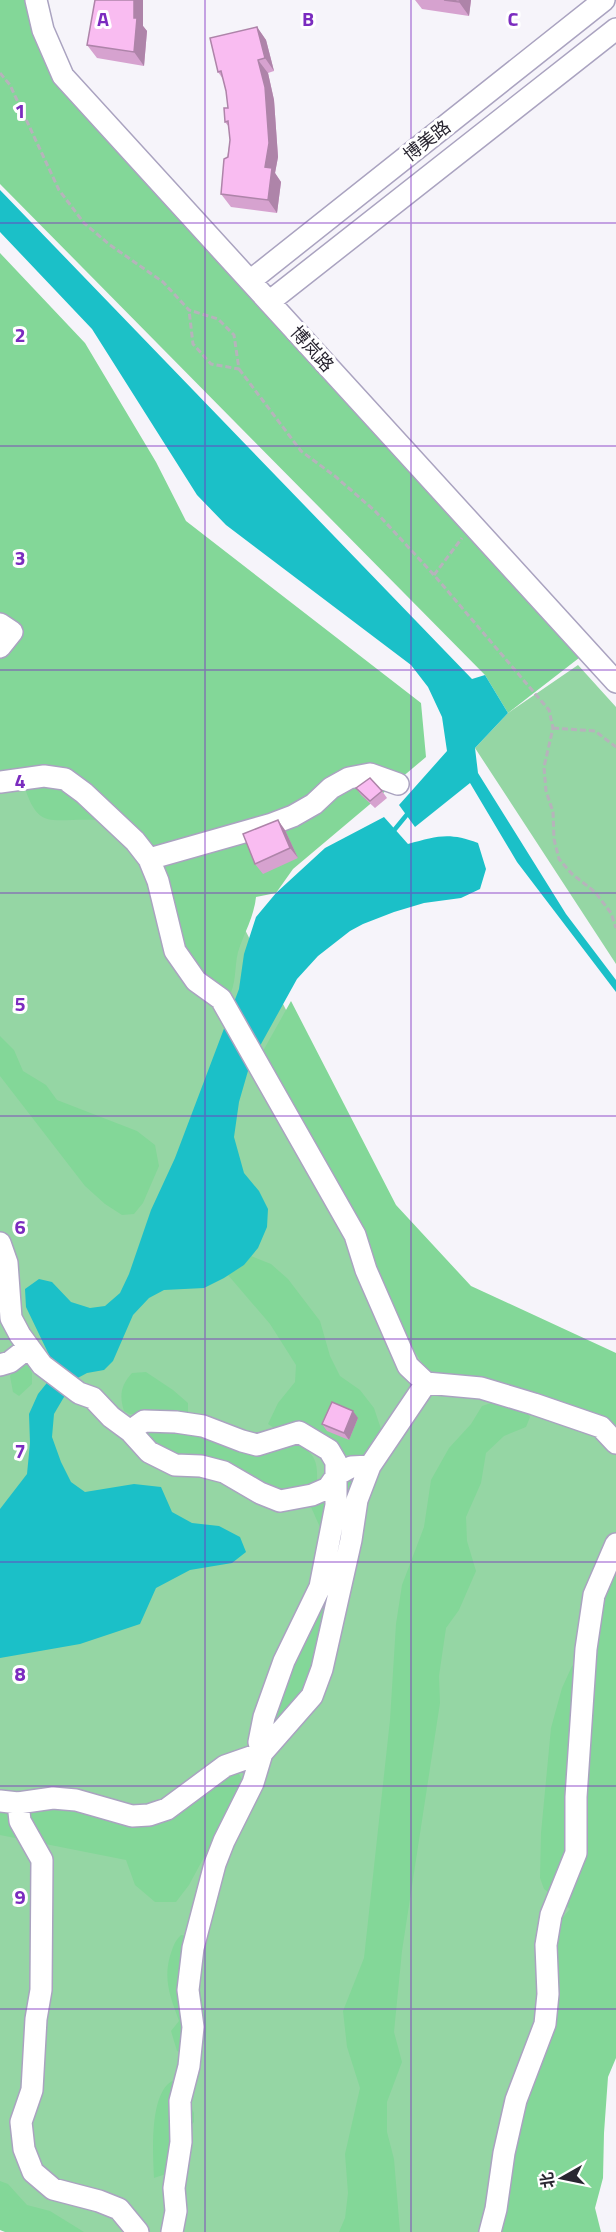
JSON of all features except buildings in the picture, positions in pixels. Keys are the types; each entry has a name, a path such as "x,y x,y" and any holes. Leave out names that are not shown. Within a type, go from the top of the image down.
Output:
{"street":[{"name":"博岚路","path":"36,0 43,30 63,76 616,682"},
{"name":"博美路","path":"250,281 604,0"},
{"name":"博美路","path":"270,302 616,28"},
{"path":"0,624 12,632 0,647"},
{"path":"149,859 293,816 314,804 331,788 348,778 370,774 398,784"},
{"path":"0,782 44,776 65,779 84,793 135,841 149,859 158,881 175,951 196,981 221,999 355,1235 366,1270 408,1366 426,1383 481,1388 601,1427 616,1443"},
{"path":"0,1243 7,1263 11,1318 29,1347 42,1365 79,1393 93,1398 130,1431 148,1452 175,1465 201,1466 224,1472 260,1493 280,1501 312,1495 328,1488 337,1475 351,1467 370,1466"},
{"path":"0,1365 10,1362 29,1347"},
{"path":"172,2232 176,2211 174,2188 181,2142 180,2101 189,2066 193,2027 188,1990 193,1948 215,1864 253,1783 262,1753 312,1696 322,1669 351,1540 357,1500 370,1466 426,1383"},
{"path":"130,1431 144,1421 176,1422 203,1425 242,1442 257,1445 299,1432 329,1450 336,1462 336,1505 320,1587 284,1661 268,1706 259,1742 262,1753"},
{"path":"490,2232 516,2100 545,2024 548,1994 546,1945 551,1915 576,1853 576,1797 586,1649 594,1595 616,1544"},
{"path":"138,2232 119,2209 99,2201 53,2189 33,2172 24,2149 21,2122 32,2090 36,2019 41,1990 42,1860 9,1802 53,1798 76,1800 132,1816 149,1815 167,1809 225,1766 262,1753"}],"path":[{"path":"0,73 10,85 59,190 84,223 110,245 163,282 189,310 218,319 234,335 239,369 300,451 336,477 375,511 434,575 549,710 553,728 544,767 546,791 553,812 559,859 572,874 596,892 611,913 616,928"},
{"path":"189,310 193,344 211,364 239,369"},
{"path":"434,575 472,524"},
{"path":"553,728 595,731 616,747"}],"green space":[{"path":"0,0 36,0 64,76 588,651 508,713 485,675 0,184"},
{"path":"0,253 85,343 156,462 186,521 421,703 426,757 293,869 276,893 256,897 238,952 234,982 228,998 209,1001 164,927 137,853 96,820 55,820 39,814 27,794 21,775 0,774"},
{"path":"578,665 616,707 616,964 475,748 508,713"},
{"path":"0,702 239,918 388,1209 463,1289 616,1363 616,1730 505,2232 36,2232 0,2215"},
{"path":"291,1001 396,1205 471,1286 616,1353 616,1425 606,1419 434,1373 424,1366 403,1333 266,1065 263,1051"},
{"path":"0,1036 14,1050 23,1071 46,1085 57,1100 137,1131 155,1145 159,1166 143,1203 134,1214 122,1215 105,1204 85,1186 0,1076"},
{"path":"251,1256 271,1264 288,1279 320,1321 330,1356 340,1376 360,1390 374,1408 381,1429 377,1441 365,1457 341,1453 313,1427 287,1426 277,1430 268,1424 278,1403 295,1382 296,1365 270,1324 228,1275 244,1265"},
{"path":"28,1365 32,1373 32,1384 19,1396 13,1392 10,1376 17,1366"},
{"path":"146,1372 188,1403 188,1414 176,1416 130,1414 124,1411 121,1395 125,1382 132,1373"},
{"path":"494,1402 525,1410 530,1417 526,1427 504,1436 486,1453 481,1483 466,1517 467,1541 476,1571 459,1610 446,1628 439,1676 440,1703 402,1951 394,2032 402,2062 387,2102 387,2132 394,2159 400,2232 339,2232 345,2218 348,2193 345,2154 360,2088 347,2047 343,2011 364,1958 390,1720 396,1624 402,1585 424,1527 431,1480 449,1448 471,1424 482,1406"},
{"path":"145,1425 296,1443 314,1458 317,1481 309,1489 291,1493 174,1458 138,1432"},
{"path":"350,1478 357,1479 310,1689 267,1747 264,1706 305,1605 323,1534 311,1507"},
{"path":"616,1553 616,2058 608,2077 603,2178 595,2208 601,2232 496,2232 556,1932 559,1922 570,1909 544,1889 540,1878 541,1833 551,1728 562,1688 572,1666 590,1656 601,1598"},
{"path":"239,1774 244,1783 189,1885 176,1902 155,1902 135,1885 126,1860 0,1835 0,1809 63,1808 142,1826 163,1823 229,1775"},
{"path":"181,1935 200,1938 198,1964 206,2032 202,2048 196,2057 177,2051 171,2031 179,2021 169,1989 167,1973 174,1945"},
{"path":"177,2079 194,2113 194,2122 173,2146 169,2173 154,2178 153,2138 157,2107 161,2094 168,2084"},
{"path":"0,2181 8,2184 27,2205 50,2211 84,2232 5,2232 0,2230"}],"water":[{"path":"0,190 472,679 485,675 508,713 475,748 478,773 566,914 616,980 616,992 517,862 470,783 415,827 399,805 447,751 442,717 428,687 411,665 226,525 197,495 92,329 0,232"},
{"path":"384,817 408,844 443,836 459,837 478,843 486,869 480,889 461,898 424,903 363,924 350,931 318,956 297,979 250,1064 239,1102 234,1137 244,1173 259,1191 268,1209 267,1227 258,1248 244,1265 204,1288 164,1290 149,1298 133,1315 113,1361 104,1370 87,1373 74,1380 54,1414 52,1437 71,1482 85,1492 134,1484 161,1487 172,1512 192,1523 219,1526 240,1537 246,1552 232,1563 190,1570 156,1588 140,1624 80,1644 0,1658 0,1509 27,1474 30,1443 29,1414 38,1394 50,1379 51,1359 26,1307 25,1289 39,1279 52,1282 71,1302 90,1308 105,1306 120,1293 151,1210 175,1158 239,989 244,954 256,917 276,893 325,848"}],"waterway":[{"path":"391,834 409,812"}]}
